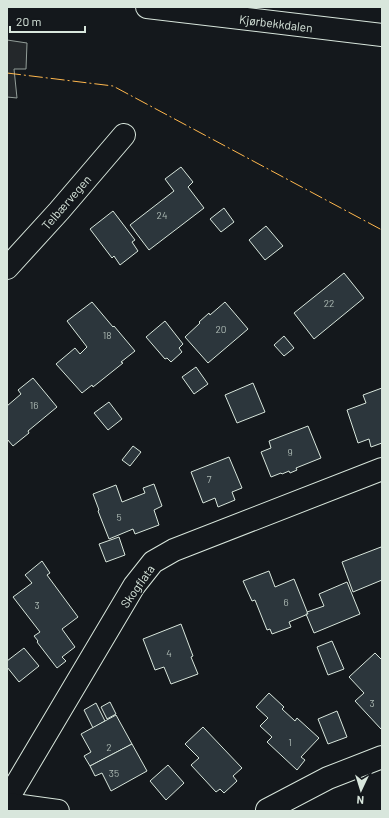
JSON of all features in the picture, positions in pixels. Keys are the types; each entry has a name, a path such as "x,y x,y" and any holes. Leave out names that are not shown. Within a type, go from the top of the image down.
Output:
{"street":[{"name":"Kjørbekkdalen","path":"147,7 382,35"},
{"name":"Telbærvegen","path":"7,268 59,211 124,135"},
{"name":"Skogflata","path":"7,800 134,586 153,562 174,550 382,469"},
{"path":"267,811 328,778 382,757"},
{"path":"7,804 58,811"}],"shaded area":[{"path":"7,40 27,43 26,69 14,69 17,98 7,97"}],"building":[{"path":"181,167 193,182 188,187 204,208 149,250 130,225 174,191 165,179"},
{"path":"224,208 234,222 221,232 210,219"},
{"path":"113,211 135,240 132,242 138,251 120,265 114,256 112,258 90,229"},
{"path":"266,226 283,246 265,260 249,240"},
{"path":"344,273 364,298 314,339 294,313"},
{"path":"92,302 135,351 121,362 123,363 93,387 92,385 82,393 56,364 75,348 80,354 87,347 67,321"},
{"path":"225,302 248,329 208,363 185,337 209,313 210,315"},
{"path":"165,321 183,344 179,348 182,352 171,362 167,358 165,359 146,337"},
{"path":"284,336 294,348 284,356 274,345"},
{"path":"196,367 208,384 194,394 182,377"},
{"path":"33,378 57,407 28,431 29,433 13,446 7,439 7,406 21,394 18,390"},
{"path":"253,383 265,412 237,423 225,395"},
{"path":"382,388 382,443 371,447 369,439 358,443 347,410 366,403 363,395"},
{"path":"109,402 122,419 108,430 94,413"},
{"path":"308,426 321,458 296,468 297,470 290,473 289,471 271,477 261,452 271,448 269,441"},
{"path":"133,446 141,452 130,466 122,460"},
{"path":"229,457 242,488 232,492 235,500 218,507 215,498 203,503 191,472"},
{"path":"154,484 162,506 154,510 159,525 135,534 133,529 109,539 93,494 116,485 122,502 145,493 143,488"},
{"path":"119,537 125,555 106,562 99,544"},
{"path":"381,547 382,580 353,592 342,562"},
{"path":"42,561 50,573 47,575 78,617 62,629 75,647 62,657 66,661 57,668 34,636 40,632 13,597 32,583 25,575"},
{"path":"269,571 275,587 294,579 308,614 289,622 291,627 272,634 270,629 267,630 255,600 252,601 243,581"},
{"path":"347,582 360,614 314,633 306,614 308,614 307,612 324,606 319,594"},
{"path":"181,624 198,674 171,684 164,667 155,670 143,639"},
{"path":"332,641 344,669 328,675 317,647"},
{"path":"24,648 39,666 19,682 7,667 7,661"},
{"path":"375,653 382,660 381,729 355,701 364,693 349,677"},
{"path":"269,693 284,707 282,709 295,721 297,718 319,738 301,757 305,760 297,770 267,742 272,737 260,726 268,718 256,707"},
{"path":"110,702 116,714 107,719 101,707"},
{"path":"96,703 105,721 93,728 84,710"},
{"path":"337,711 347,737 328,744 318,719"},
{"path":"116,715 132,744 90,766 84,756 91,752 81,734"},
{"path":"203,727 242,768 233,776 237,781 224,793 220,789 216,792 191,765 199,758 185,744"},
{"path":"132,744 147,771 111,791 102,773 95,776 90,766"},
{"path":"168,765 184,783 166,800 150,781"}],"power":[{"path":"7,73 113,86 382,230"}]}
